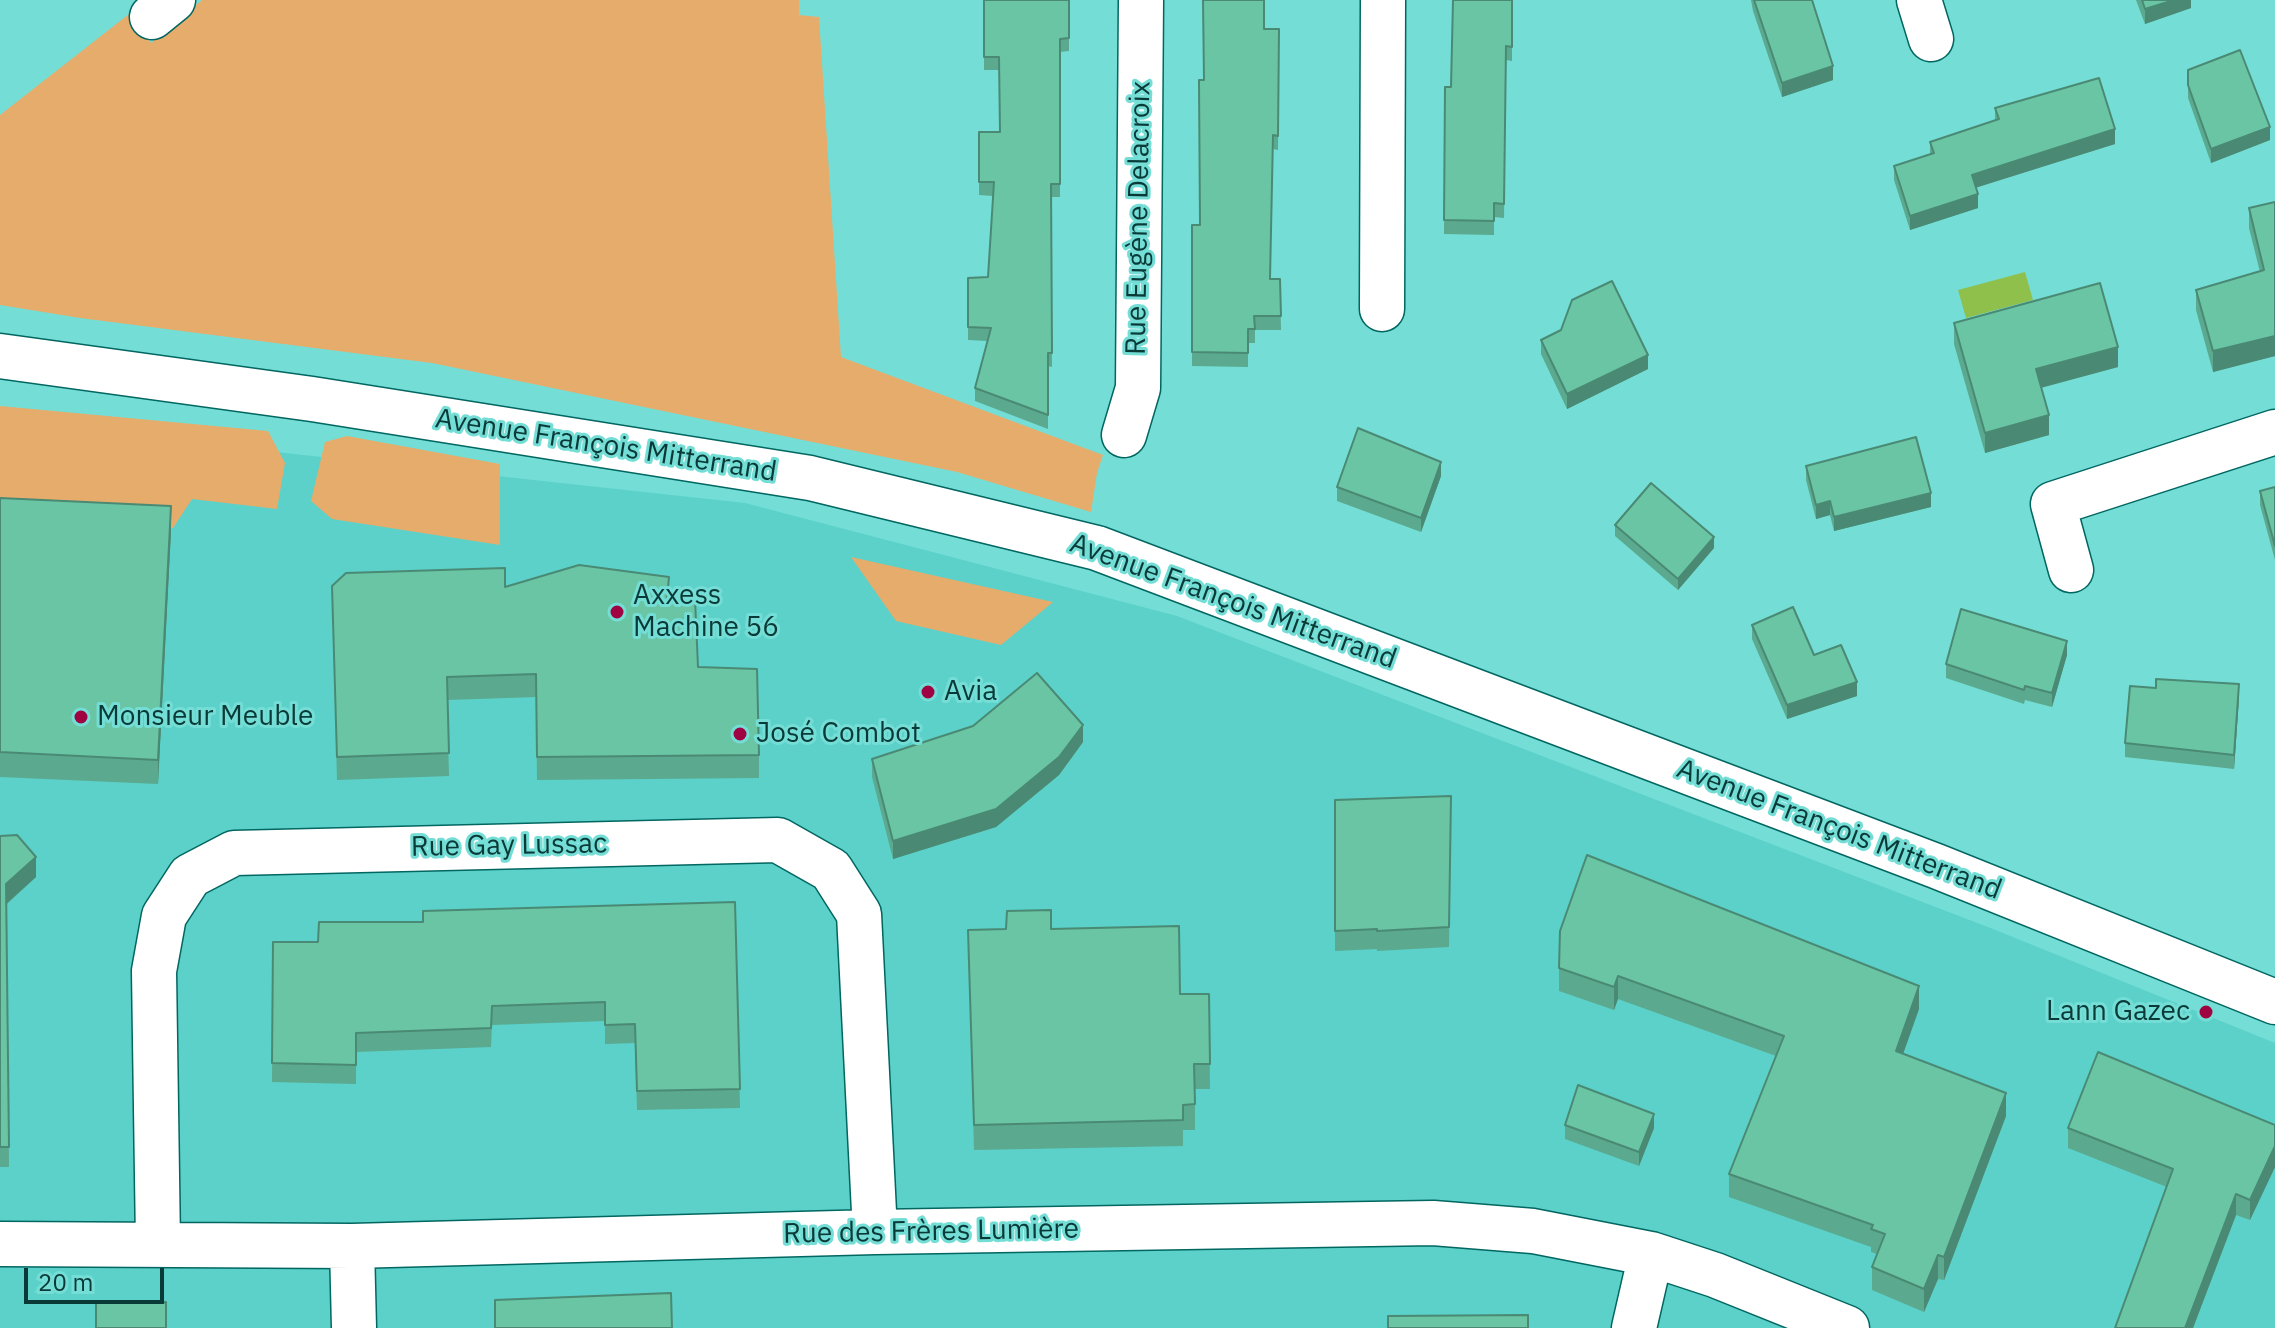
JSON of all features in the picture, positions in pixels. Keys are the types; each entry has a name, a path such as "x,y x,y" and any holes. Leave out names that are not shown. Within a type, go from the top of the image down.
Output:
{"street":[{"name":"Rue Eugène Delacroix","path":"1124,435 1138,388 1141,0"},
{"path":"1382,309 1383,0"},
{"name":"Avenue François Mitterrand","path":"0,356 312,399 810,478 1097,548 1936,866 2275,1002"},
{"path":"2071,570 2053,504 2275,432"},
{"name":"Rue Gay Lussac","path":"158,1244 154,971 164,916 190,876 234,853 763,840 778,840 831,870 859,914 875,1232"},
{"name":"Rue des Frères Lumière","path":"0,1244 352,1246 875,1232 1433,1223 1533,1231 1651,1254 1715,1275 1847,1328"},
{"path":"352,1246 354,1328"},
{"path":"1634,1328 1651,1254"}],"shaded area":[{"path":"202,0 799,0 799,15 819,17 841,357 1103,455 1091,512 957,472 432,363 0,305 0,115 129,14 151,43"},
{"path":"2025,272 2033,300 1966,318 1958,290"},
{"path":"0,406 268,431 285,463 277,509 192,499 173,528 0,517"},
{"path":"0,422 745,503 1177,616 1993,929 2275,1043 2275,1328 0,1328"},
{"path":"347,436 500,464 500,545 332,519 311,501 325,442"},
{"path":"851,557 1053,602 1001,645 896,621"}],"building":[{"path":"984,0 1069,0 1069,38 1060,39 1060,184 1051,184 1052,353 1048,353 1048,415 975,388 991,328 968,327 968,278 988,277 994,182 979,182 979,132 1000,132 999,57 984,57"},
{"path":"1203,0 1264,0 1264,29 1279,29 1278,136 1273,135 1270,279 1280,279 1281,316 1254,316 1255,329 1248,329 1248,353 1192,352 1192,225 1200,225 1199,80 1204,80"},
{"path":"1453,0 1512,0 1512,47 1506,46 1504,204 1494,203 1494,221 1444,220 1445,87 1451,87"},
{"path":"1754,0 1812,0 1833,66 1782,83"},
{"path":"2142,0 2174,0 2145,9"},
{"path":"2240,50 2270,127 2211,149 2188,85 2188,70"},
{"path":"2099,78 2115,129 1972,175 1978,194 1910,216 1894,166 1934,153 1930,142 1999,119 1995,108"},
{"path":"2275,202 2275,336 2213,351 2196,290 2264,270 2249,208"},
{"path":"1612,281 1648,355 1567,394 1541,340 1561,330 1572,300"},
{"path":"2100,283 2118,347 2036,369 2049,415 1985,433 1954,323"},
{"path":"1358,428 1441,462 1421,518 1337,487"},
{"path":"1916,437 1931,493 1834,517 1830,501 1816,505 1806,466"},
{"path":"1651,483 1714,537 1678,579 1615,525"},
{"path":"2275,487 2275,546 2260,491"},
{"name":"Monsieur Meuble","path":"0,498 171,506 158,760 0,752"},
{"path":"579,565 669,577 667,598 695,599 698,667 757,669 759,755 537,757 536,674 447,677 449,753 337,757 332,586 346,573 505,568 505,587"},
{"path":"1793,607 1814,655 1841,645 1857,682 1787,705 1752,625"},
{"path":"1961,609 2067,641 2052,693 2025,686 2024,690 1946,664"},
{"path":"1037,673 1083,725 1059,757 996,809 893,841 872,759 973,726"},
{"path":"2156,679 2239,684 2234,755 2125,743 2130,686 2156,688"},
{"path":"1451,796 1449,927 1335,931 1335,800"},
{"path":"17,835 36,857 6,884 9,1147 0,1147 0,836"},
{"path":"1587,855 1919,986 1896,1051 2006,1093 1944,1257 1938,1255 1924,1289 1872,1267 1885,1234 1871,1229 1873,1225 1729,1174 1784,1036 1618,976 1614,987 1559,968 1560,931"},
{"path":"735,902 740,1089 637,1091 635,1024 605,1025 605,1002 492,1006 491,1028 356,1033 356,1065 272,1063 273,942 318,942 319,922 423,922 423,911"},
{"path":"1051,910 1051,929 1179,926 1180,994 1209,994 1210,1064 1194,1064 1195,1104 1183,1105 1183,1120 974,1125 968,930 1006,929 1007,911"},
{"path":"2098,1052 2275,1125 2275,1146 2250,1200 2236,1194 2185,1328 2115,1328 2173,1169 2068,1128"},
{"path":"1578,1085 1654,1114 1639,1152 1565,1125"},
{"path":"671,1293 672,1328 495,1328 495,1300"},
{"path":"166,1302 166,1328 96,1328 96,1303"},
{"path":"1528,1315 1528,1328 1388,1328 1388,1316"}],"place":[{"name":"Axxess Machine 56","path":"617,612"},
{"name":"Avia","path":"928,692"},
{"name":"Monsieur Meuble","path":"81,717"},
{"name":"José Combot","path":"740,734"},
{"name":"Lann Gazec","path":"2206,1012"}]}
